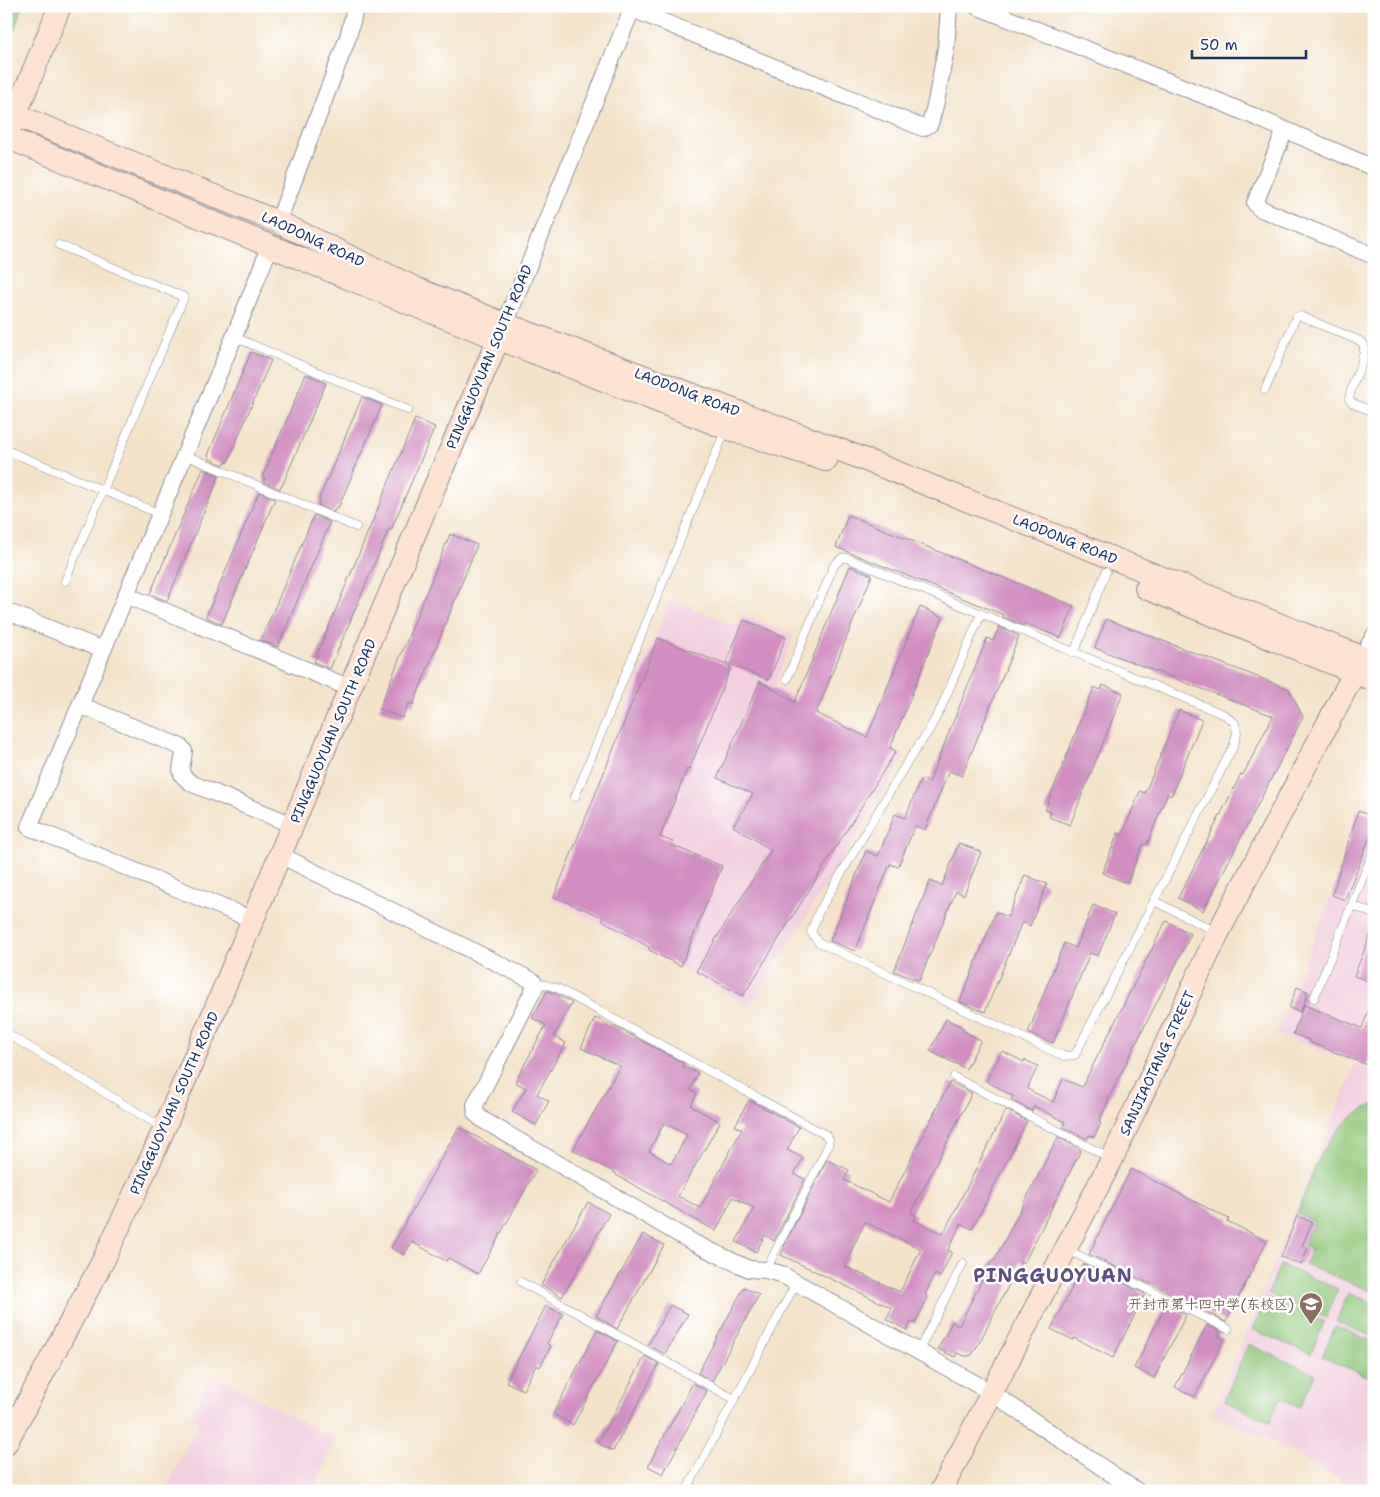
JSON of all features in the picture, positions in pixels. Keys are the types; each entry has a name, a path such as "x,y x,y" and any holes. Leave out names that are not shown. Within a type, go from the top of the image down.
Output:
{"street":[{"path":"6,136 11,113 60,6"},
{"path":"278,222 348,37 355,6"},
{"path":"633,7 923,128 930,124 936,102 946,48 949,6"},
{"path":"976,6 1218,101 1374,168"},
{"name":"PINGGUOYUAN SOUTH ROAD","path":"6,1443 104,1259 164,1129 502,331 633,7"},
{"name":"LAODONG ROAD","path":"11,113 278,222 502,331 726,428 847,467 1106,572 1366,668"},
{"path":"1285,130 1254,203 1259,208 1374,256"},
{"name":"LAODONG ROAD","path":"6,136 270,246 502,331 853,455 1366,668"},
{"path":"253,920 29,826 185,455 270,246"},
{"path":"126,595 350,688"},
{"path":"6,611 103,650"},
{"name":"SANJIAOTANG STREET","path":"941,1491 1112,1159 1218,933 1366,668 1374,636"},
{"path":"80,706 181,748 184,752 180,770 183,778 193,784 293,825"},
{"path":"280,855 533,981 535,987 475,1105 476,1114 694,1243 749,1269 766,1270 781,1274 992,1393 1137,1491"}],"lane":[{"path":"59,245 184,297 65,581"},
{"path":"1265,390 1296,318 1300,316 1360,340 1364,345 1364,354 1350,390 1349,399 1352,403 1374,412"},
{"path":"234,337 408,410"},
{"path":"576,797 726,428"},
{"path":"6,450 160,514"},
{"path":"185,455 356,527"},
{"path":"787,679 834,564 842,558 847,558 981,614 1074,654 1225,715 1235,723 1237,733 1233,747 1075,1055 1063,1056 818,942 812,932 819,911 941,708 981,614"},
{"path":"1074,654 1106,572"},
{"path":"1314,998 1374,850"},
{"path":"1154,901 1218,933"},
{"path":"1352,905 1374,914"},
{"path":"533,981 558,988 826,1135 828,1146 766,1270"},
{"path":"6,1034 164,1129"},
{"path":"954,1077 1112,1159"},
{"path":"1066,1249 1228,1329"},
{"path":"918,1352 963,1263"},
{"path":"521,1282 734,1399"},
{"path":"686,1491 796,1283"}],"shaded area":[{"path":"670,599 737,626 742,614 794,635 774,686 906,755 750,1006 550,898"},
{"path":"1374,799 1374,988 1343,1059 1276,1034 1331,897 1357,807 1368,812"},
{"name":"开封市第十四中学(东校区)","path":"1355,1064 1374,1071 1374,1491 1360,1491 1264,1437 1212,1414"},
{"path":"211,1374 335,1439 313,1491 165,1491 199,1422 190,1417"}],"green space":[{"path":"6,6 23,6 6,51"},
{"path":"1374,1104 1374,1292 1305,1264 1311,1248 1304,1245 1314,1221 1297,1214 1316,1165 1333,1136 1357,1113"},
{"path":"1280,1265 1338,1289 1326,1318 1268,1294"},
{"path":"1348,1293 1374,1303 1374,1337 1336,1322"},
{"path":"1266,1298 1324,1322 1311,1354 1253,1330"},
{"path":"1335,1326 1374,1342 1374,1379 1322,1357"},
{"path":"1248,1344 1315,1374 1300,1407 1280,1398 1270,1422 1224,1401"}],"building":[{"path":"251,352 271,360 227,463 225,462 224,465 208,458 208,455"},
{"path":"306,374 326,383 280,489 263,482 265,478 262,478"},
{"path":"362,397 382,405 338,508 336,507 334,512 318,505 319,499"},
{"path":"415,419 435,427 391,530 389,529 330,669 314,662"},
{"path":"203,469 219,476 167,601 150,594"},
{"path":"259,492 275,499 222,624 206,617"},
{"path":"314,515 330,522 278,647 261,640"},
{"path":"848,515 1074,606 1061,638 1024,623 1023,626 1003,617 1004,615 836,547"},
{"path":"450,534 477,545 413,705 409,703 402,718 379,709"},
{"path":"850,566 872,575 816,713 867,737 920,607 943,617 890,748 896,751 743,996 696,971 771,850 733,826 753,794 717,778 760,681 795,702"},
{"path":"1106,619 1289,689 1303,717 1203,911 1178,898 1241,774 1243,775 1273,716 1095,648"},
{"path":"744,620 786,637 769,680 726,663"},
{"path":"999,627 1019,636 962,776 949,771 925,830 915,826 898,867 890,864 855,951 830,941 866,851 878,856 895,814 905,818 921,779 929,782 987,638 993,641"},
{"path":"658,638 731,667 660,837 673,842 671,845 722,866 681,966 649,950 649,947 602,920 603,917 554,897"},
{"path":"1103,685 1123,693 1070,825 1049,817 1051,812 1045,810 1094,687 1101,690"},
{"path":"1179,710 1202,720 1171,796 1167,794 1147,845 1143,844 1127,883 1102,873 1118,833 1122,835 1140,791 1145,793"},
{"path":"1358,811 1374,817 1374,827 1345,900 1332,895"},
{"path":"959,843 981,852 964,895 956,891 919,981 894,971 930,881 942,886"},
{"path":"1025,875 1047,884 1030,926 1022,922 985,1012 960,1002 996,912 1008,917"},
{"path":"1093,905 1115,914 1098,956 1090,953 1053,1043 1028,1033 1064,943 1076,948"},
{"path":"1166,921 1191,934 1108,1099 1099,1122 1101,1123 1094,1137 1089,1135 1087,1139 1063,1127 1065,1122 1034,1106 1032,1111 1011,1100 1013,1096 986,1081 1002,1051 1024,1062 1025,1060 1038,1066 1027,1089 1053,1102 1063,1079 1082,1087"},
{"path":"1374,928 1374,983 1354,976"},
{"path":"1297,987 1307,991 1307,996 1300,1012 1289,1008"},
{"path":"547,991 572,1003 554,1036 566,1043 537,1094 549,1101 536,1125 512,1112 526,1088 515,1082 546,1025 532,1018"},
{"path":"1373,999 1374,1047 1367,1065 1293,1034 1304,1005 1362,1028"},
{"path":"595,1018 618,1028 683,1063 682,1066 698,1073 690,1090 697,1093 691,1106 720,1122 678,1196 700,1208 742,1129 735,1126 749,1100 799,1127 787,1150 803,1158 794,1174 805,1179 774,1241 765,1235 756,1252 736,1242 754,1208 733,1197 716,1231 573,1150 620,1066 581,1048","holes":["664,1123 687,1135 671,1164 649,1151"]},
{"path":"946,1019 964,1028 963,1031 981,1040 966,1069 930,1051"},
{"path":"950,1082 972,1093 911,1213 916,1215 914,1220 943,1234 1006,1110 1027,1121 972,1229 961,1224 948,1250 952,1252 940,1277 935,1274 925,1295 928,1297 915,1324 911,1322 907,1330 886,1319 892,1308 781,1255 827,1160 849,1170 844,1180 889,1202","holes":["865,1222 921,1249 900,1292 844,1266"]},
{"path":"459,1127 536,1170 478,1274 448,1258 446,1261 412,1242 404,1255 391,1248"},
{"path":"1058,1137 1081,1150 1024,1263 1021,1261 979,1343 972,1355 969,1356 957,1353 955,1357 938,1349 952,1322 959,1326"},
{"path":"1131,1169 1229,1219 1227,1221 1267,1241 1226,1322 1151,1283 1089,1254"},
{"path":"588,1202 609,1214 562,1297 541,1285"},
{"path":"1297,1216 1312,1222 1302,1246 1308,1248 1301,1265 1281,1257"},
{"path":"643,1234 664,1245 617,1329 596,1316"},
{"path":"1084,1264 1145,1294 1113,1358 1074,1338 1073,1340 1051,1329"},
{"path":"744,1287 759,1295 712,1381 698,1373"},
{"path":"670,1305 688,1314 665,1354 648,1345"},
{"path":"1166,1305 1186,1315 1154,1378 1134,1368"},
{"path":"546,1306 563,1314 547,1344 551,1346 540,1367 536,1365 523,1390 506,1382"},
{"path":"1207,1325 1221,1332 1218,1336 1224,1339 1195,1397 1175,1387"},
{"path":"597,1330 618,1341 573,1425 553,1414"},
{"path":"645,1356 659,1364 613,1451 598,1443"},
{"path":"693,1383 707,1391 663,1474 648,1466"}],"place":[{"name":"开封市第十四中学(东校区)","path":"1311,1325"}],"district":[{"name":"PINGGUOYUAN","path":"1053,1275"}]}
